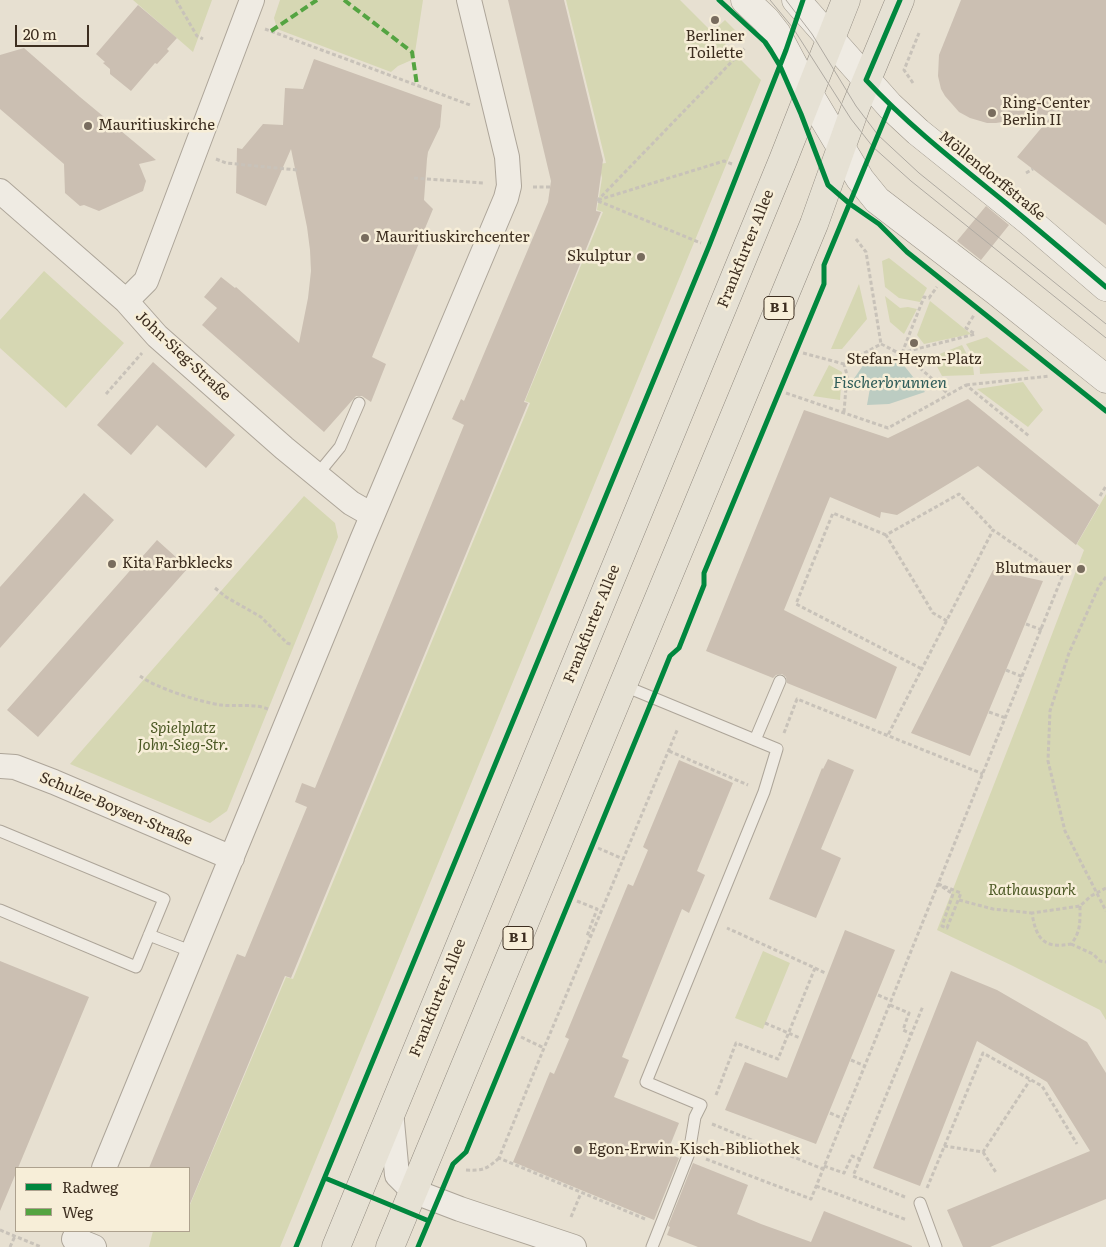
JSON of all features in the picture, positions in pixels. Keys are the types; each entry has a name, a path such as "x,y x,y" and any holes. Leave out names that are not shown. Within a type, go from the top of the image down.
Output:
{"main road":[{"path":"745,0 766,20 777,34 809,94 860,179 877,200 1106,379"},
{"name":"Möllendorffstraße","path":"796,0 890,106 918,132 1029,221 1106,287"},
{"name":"Frankfurter Allee","path":"336,1247 846,0"},
{"name":"B 1","path":"390,1247 814,224 866,80 900,0"}],"street":[{"path":"126,301 146,281 252,0"},
{"path":"104,1167 372,515 506,198 509,186 507,157 469,0"},
{"name":"John-Sieg-Straße","path":"0,191 126,301 157,336 284,448 350,503 372,515"},
{"name":"Schulze-Boysen-Straße","path":"0,766 15,767 54,782 232,858"},
{"path":"391,1111 398,1175 413,1191 467,1212 574,1247"},
{"path":"78,1232 74,1239 94,1247"}],"lane":[{"path":"317,475 340,447 359,403"},
{"path":"755,740 780,681"},
{"path":"622,685 777,749 764,792 646,1082 701,1104 700,1119 690,1153 652,1247"},
{"path":"0,832 164,899 136,967 0,910"},
{"path":"149,934 192,952"},
{"path":"920,1203 936,1247"}],"path":[{"path":"176,0 197,36 203,39"},
{"path":"265,29 478,108"},
{"path":"913,84 904,70 919,33"},
{"path":"597,201 745,48"},
{"path":"216,159 226,164 297,170"},
{"path":"597,201 724,161 732,164"},
{"path":"1026,173 1033,169"},
{"path":"414,178 491,184"},
{"path":"532,187 551,187"},
{"path":"597,201 700,243"},
{"path":"856,239 866,252 881,344"},
{"path":"901,353 924,297 928,298 937,287"},
{"path":"901,353 975,334 966,328 974,315"},
{"path":"106,394 157,336"},
{"path":"881,344 901,353 949,395"},
{"path":"803,353 844,364 881,344"},
{"path":"844,364 847,375 844,412"},
{"path":"786,393 888,428 966,386 1050,376"},
{"path":"966,386 1029,436"},
{"path":"1100,496 1106,486"},
{"path":"690,1153 811,1199 1062,577 993,530 959,494 886,535"},
{"path":"922,669 796,604 833,513 886,535 933,613 947,621"},
{"path":"888,735 993,530"},
{"path":"1106,577 1099,586 1069,653 1050,710 1048,761 1065,831 1106,911"},
{"path":"215,588 226,597 261,617 287,642 316,654"},
{"path":"1026,624 1042,630"},
{"path":"1006,670 1023,677"},
{"path":"140,676 150,683 220,705 260,706 289,717"},
{"path":"777,749 797,699 983,774"},
{"path":"466,1170 478,1171 486,1169 499,1158 685,711"},
{"path":"989,712 1006,718"},
{"path":"669,750 764,792"},
{"path":"598,848 623,859"},
{"path":"938,884 961,892 948,928 942,926 953,894 938,884"},
{"path":"959,900 993,909 1032,913 1080,906 1097,892 1106,888"},
{"path":"577,901 597,909 587,936 591,936"},
{"path":"1032,913 1034,926 1043,941 1057,947 1071,944 1078,937 1080,906"},
{"path":"711,920 825,973"},
{"path":"1071,944 1093,954 1100,961 1106,962"},
{"path":"816,968 778,1059 736,1043 700,1119 844,1174 852,1156 860,1160"},
{"path":"878,995 909,1012 902,1030 911,1034"},
{"path":"923,1006 853,1176 920,1203 983,1052 1042,1086 1077,1144"},
{"path":"765,1023 800,1038"},
{"path":"521,1037 544,1048"},
{"path":"851,1060 865,1066"},
{"path":"983,1152 1030,1080"},
{"path":"830,1112 844,1119"},
{"path":"944,1146 983,1152 997,1174"},
{"path":"499,1158 661,1225"},
{"path":"816,1186 929,1228"},
{"path":"571,1218 581,1193"},
{"path":"0,1230 41,1247"},
{"path":"10,1247 15,1236"}],"green space":[{"path":"133,0 212,0 193,52"},
{"path":"280,0 423,0 414,59 398,66 391,72 277,29 274,18"},
{"path":"566,0 680,0 712,32 725,20 737,32 725,44 761,80 280,1247 149,1247 153,1232 190,1232 190,1205 286,977 293,979 530,403 525,401 603,212 597,210 602,178 599,164 606,163"},
{"path":"889,258 927,288 920,302 899,298 885,287 882,261"},
{"path":"44,271 124,343 66,408 0,348 0,320"},
{"path":"859,284 867,319 842,349 831,349"},
{"path":"885,296 900,308 917,309 904,334 890,322"},
{"path":"930,301 971,334 924,344 917,335"},
{"path":"987,337 1030,371 980,374 979,354 971,352 966,344"},
{"path":"962,345 973,366 974,375 942,376 932,357"},
{"path":"829,365 842,372 840,400 813,396"},
{"path":"1023,382 1043,410 1028,427 977,389"},
{"name":"Rathauspark","path":"1106,494 1106,1020 1100,1010 937,930 1084,550 1077,544"},
{"name":"Spielplatz John-Sieg-Str.","path":"304,496 335,523 338,537 227,811 210,823 70,764"},
{"path":"763,951 790,963 763,1029 735,1018"}],"water":[{"name":"Fischerbrunnen","path":"902,363 925,392 889,404 867,405 870,388 853,380 864,364"}],"building":[{"path":"508,0 564,0 603,160 596,211 601,212 524,402 528,403 291,978 285,976 190,1204 190,1167 149,1167 237,954 245,957 307,807 295,802 302,783 315,788 464,425 452,419 461,399 464,401 548,202 551,181"},
{"name":"Ring-Center Berlin II","path":"961,0 1106,0 1106,225 1017,157 1053,114 987,123 970,118 959,112 945,96 938,76 939,55"},
{"path":"138,5 177,38 167,49 169,51 157,64 155,63 131,91 110,74 110,69 96,54"},
{"name":"Mauritiuskirche","path":"24,48 156,160 139,164 146,181 143,191 99,211 84,205 80,206 65,193 64,164 0,109 0,55"},
{"name":"Mauritiuskirchcenter","path":"314,59 442,105 440,127 428,152 427,159 424,200 433,209 372,357 386,364 371,402 362,396 356,396 324,432 202,325 217,308 204,297 221,277 236,287 299,343 311,271 307,227 291,149 266,206 236,193 237,148 242,149 263,124 283,125 285,88 303,89"},
{"path":"986,206 1009,225 981,260 957,241"},
{"path":"153,362 235,435 206,468 157,425 131,455 97,425"},
{"path":"968,399 1099,505 1076,545 978,466 897,515 881,512 880,518 830,497 784,610 897,667 876,719 787,683 786,677 782,674 776,675 773,678 706,651 804,410 888,438"},
{"path":"84,493 114,520 0,648 0,587"},
{"path":"157,540 188,568 38,737 7,710"},
{"path":"993,570 1043,581 970,756 911,733"},
{"path":"828,759 854,770 821,849 841,858 816,918 769,899 822,768"},
{"path":"679,760 733,783 697,871 705,875 689,913 682,909 622,1057 629,1060 614,1097 679,1123 667,1153 679,1158 654,1220 513,1162 550,1072 554,1074 569,1039 565,1037 628,884 633,886 648,850 643,847"},
{"path":"845,930 895,950 816,1144 725,1110 745,1062 787,1078"},
{"path":"0,961 89,997 18,1167 15,1167 15,1175 0,1211"},
{"path":"951,971 997,990 1087,1042 1106,1073 1106,1199 990,1247 963,1247 947,1210 1090,1151 1047,1082 977,1041 920,1186 873,1168"},
{"path":"693,1163 748,1185 737,1214 761,1224 811,1242 824,1211 912,1247 698,1247 667,1235 670,1227 668,1226"}],"tram line":[{"path":"770,0 793,28 851,119 873,147 911,181 1106,338"},
{"path":"786,0 812,34 856,106 878,135 919,173 1106,324"}],"marked path":[{"path":"271,31 317,0"},
{"path":"344,0 412,52 417,85"}],"cycle path":[{"path":"719,0 765,42 780,66 801,114 828,185 850,204 879,224 907,252 1106,411"},
{"path":"296,1247 709,246 786,50 803,0"},
{"path":"900,0 866,80 934,144 1106,287"},
{"path":"418,1247 453,1164 466,1152 670,656 679,648 704,585 704,573 824,284 824,265 890,106"},
{"path":"325,1178 429,1221"}],"place":[{"name":"Berliner Toilette","path":"715,20"},
{"name":"Ring-Center Berlin II","path":"992,113"},
{"name":"Mauritiuskirche","path":"88,126"},
{"name":"Mauritiuskirchcenter","path":"365,238"},
{"name":"Skulptur","path":"641,257"},
{"name":"Stefan-Heym-Platz","path":"914,343"},
{"name":"Kita Farbklecks","path":"112,564"},
{"name":"Blutmauer","path":"1081,569"},
{"name":"Egon-Erwin-Kisch-Bibliothek","path":"578,1150"}]}
